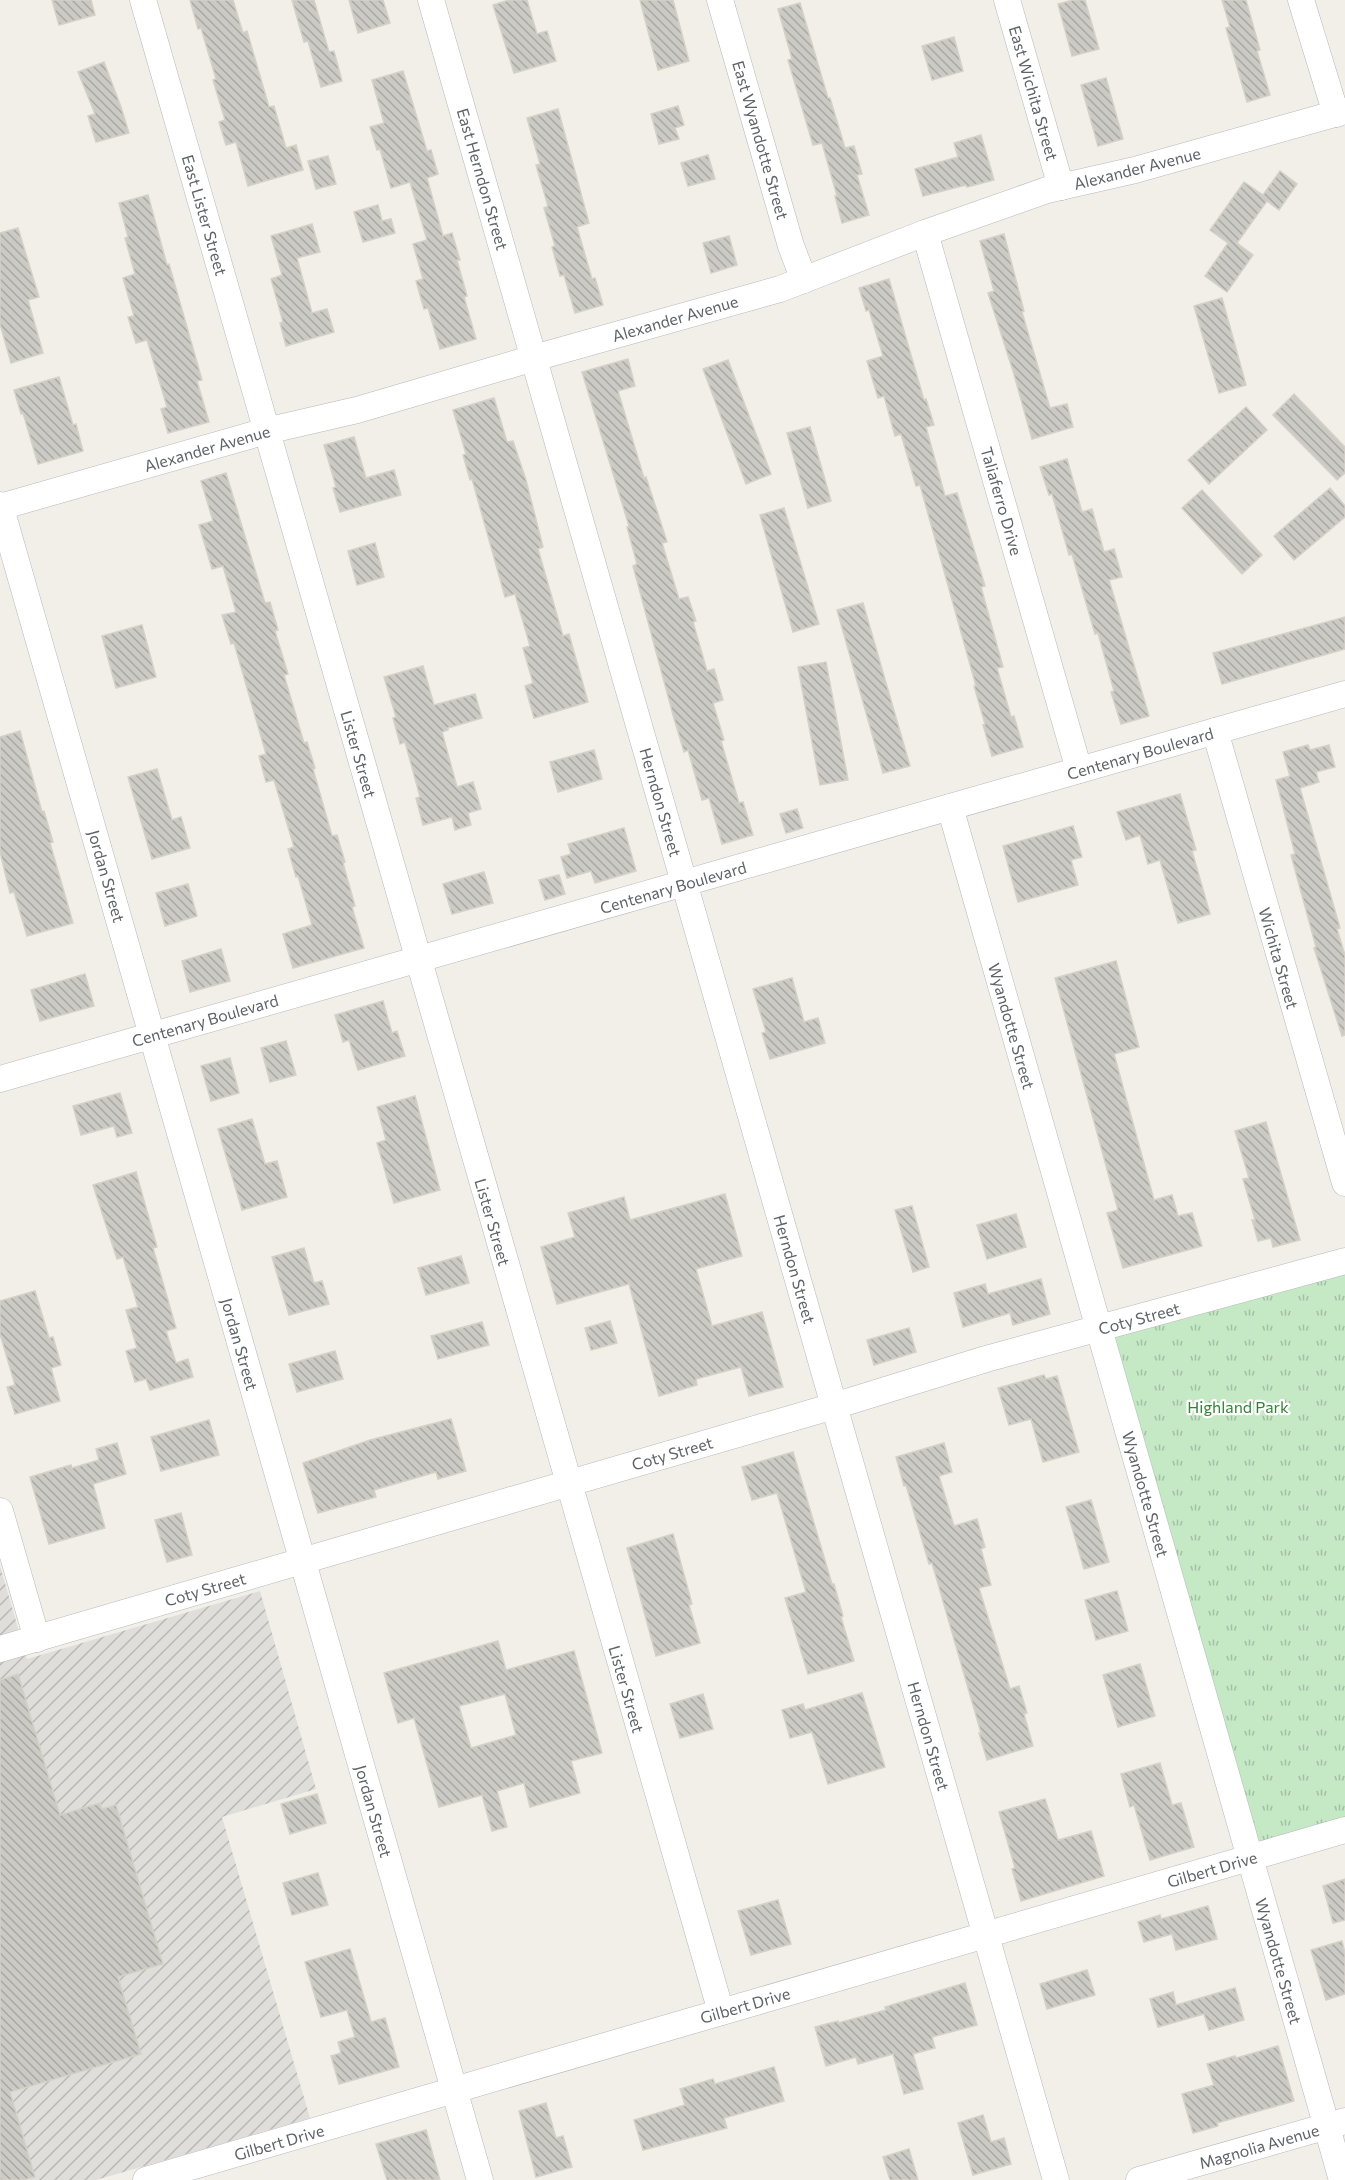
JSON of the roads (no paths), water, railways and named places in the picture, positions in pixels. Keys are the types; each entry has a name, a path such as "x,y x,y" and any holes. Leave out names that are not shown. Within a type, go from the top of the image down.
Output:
{"street":[{"name":"East Lister Street","path":"143,0 266,431"},
{"name":"East Herndon Street","path":"431,0 534,358"},
{"name":"East Wyandotte Street","path":"720,0 791,246 804,280"},
{"name":"East Wichita Street","path":"1007,0 1060,187"},
{"path":"1300,0 1340,112"},
{"name":"Alexander Avenue","path":"0,506 266,431 357,410 780,288 1001,205 1340,112"},
{"name":"Taliaferro Drive","path":"925,233 1079,770"},
{"name":"Herndon Street","path":"534,358 1056,2180"},
{"name":"Lister Street","path":"266,431 721,2012"},
{"name":"Jordan Street","path":"0,506 480,2180"},
{"name":"Centenary Boulevard","path":"0,1079 1345,694"},
{"name":"Wichita Street","path":"1215,731 1345,1183"},
{"name":"Wyandotte Street","path":"950,807 1249,1858 1336,2124 1342,2180"},
{"name":"Coty Street","path":"0,1649 834,1406 986,1359 1345,1262"},
{"path":"0,1511 37,1639"},
{"name":"Gilbert Drive","path":"146,2180 190,2174 454,2091 1345,1830"},
{"name":"Magnolia Avenue","path":"1139,2180 1336,2124"}],"park label":[{"name":"Highland Park","path":"1238,1406"}]}
